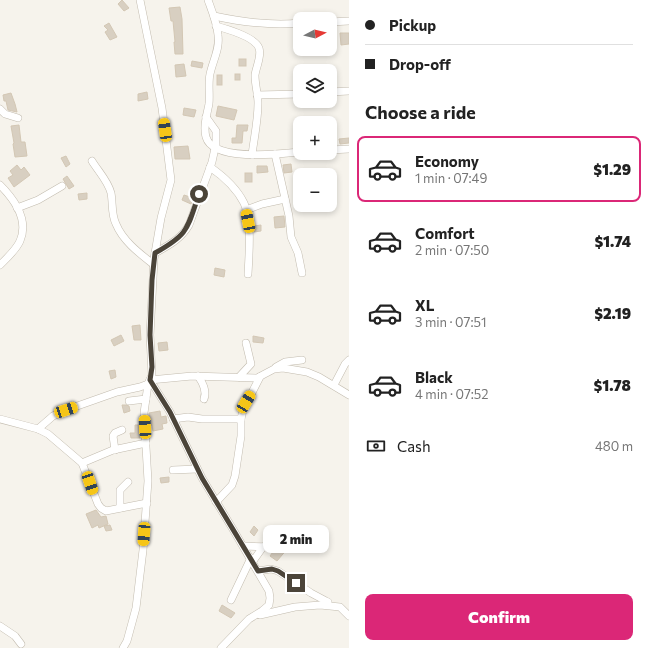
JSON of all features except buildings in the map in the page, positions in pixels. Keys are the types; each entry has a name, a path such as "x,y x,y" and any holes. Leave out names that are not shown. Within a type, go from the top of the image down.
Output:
{"street":[{"path":"123,648 136,608 144,550 148,481 144,413 152,371 150,335 153,264 161,218 169,190 170,174 162,108 140,0"},
{"path":"208,0 214,16 218,35 217,52 210,74 206,117 206,138 216,148 252,155 293,153"},
{"path":"214,16 258,23 293,24"},
{"path":"337,22 349,21"},
{"path":"216,26 243,36 256,44 259,48 260,55 255,74 257,117 252,155"},
{"path":"337,92 349,91"},
{"path":"257,94 293,94"},
{"path":"0,108 5,114 18,118"},
{"path":"155,253 171,244 185,232 189,225 216,148 216,131 206,117"},
{"path":"337,150 349,149"},
{"path":"275,154 289,216 291,237 298,252 302,273"},
{"path":"92,161 108,184 111,193 115,223 120,232 135,250 153,264"},
{"path":"210,167 221,175 235,189 244,204 248,231 248,274"},
{"path":"0,185 11,197 17,208 22,224 20,242 0,265"},
{"path":"17,208 38,200 62,186"},
{"path":"246,210 262,204 285,199"},
{"path":"239,377 252,364 246,343"},
{"path":"216,502 232,485 234,480 241,436 241,419 243,410 260,377 285,362 302,360"},
{"path":"334,385 345,364 349,360"},
{"path":"274,368 307,372 349,394"},
{"path":"198,376 203,382 206,396 204,399"},
{"path":"38,429 53,416 66,410 117,392 140,387 149,382 198,376 260,377"},
{"path":"149,382 173,419 197,469 270,591 269,605 249,619 224,647"},
{"path":"129,401 146,399"},
{"path":"173,419 188,417 202,419 241,419"},
{"path":"0,420 38,429 48,434 82,463 98,504 106,511 147,503"},
{"path":"115,450 112,436 122,430"},
{"path":"82,463 115,450 146,443"},
{"path":"173,470 197,469"},
{"path":"120,508 120,490 128,482"},
{"path":"231,600 252,560 267,547 244,546"},
{"path":"258,571 272,569 278,571 310,593 328,602 327,605"},
{"path":"256,615 295,607 327,605 340,607 349,616"},
{"path":"0,626 15,636 20,644"}],"route":[{"path":"199,194 189,225 185,232 180,238 155,253 152,280 150,335 152,375 150,380 170,412 202,478 258,571 272,569 278,571 296,583"}]}
